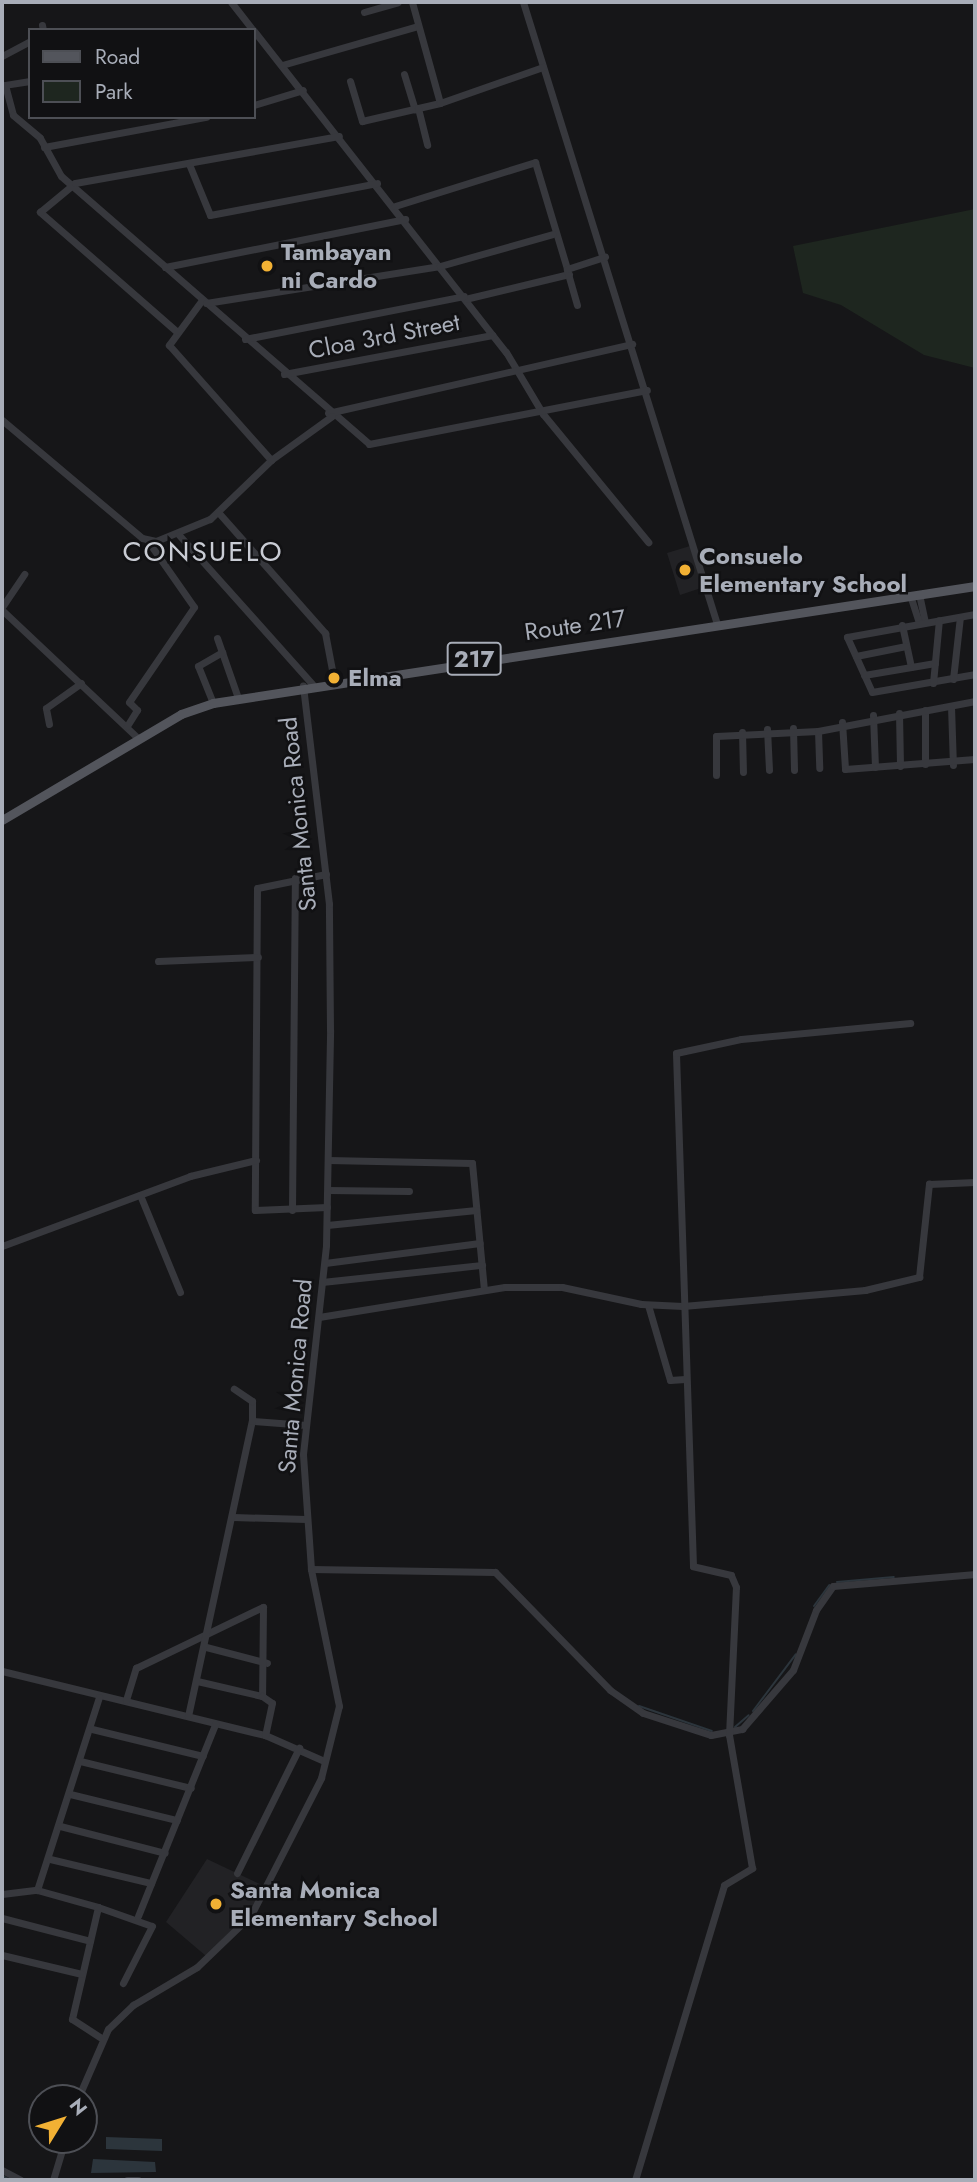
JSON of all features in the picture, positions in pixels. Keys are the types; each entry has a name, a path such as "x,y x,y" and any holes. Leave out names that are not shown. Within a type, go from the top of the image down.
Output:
{"main road":[{"name":"Route 217","path":"2,820 139,739 213,703 307,684 975,586"}],"street":[{"path":"231,2 250,28"},
{"path":"364,12 398,2"},
{"path":"412,2 440,103"},
{"path":"523,2 647,390 717,624"},
{"path":"282,65 418,26"},
{"path":"256,35 303,90 465,297 518,372 543,414 649,542"},
{"path":"2,56 28,42"},
{"path":"350,81 362,121 440,103 543,67"},
{"path":"404,74 427,145"},
{"path":"28,81 3,81 15,119 44,147 44,155 71,185 330,414 369,444 543,414 647,390"},
{"path":"256,104 303,90"},
{"path":"44,147 195,119"},
{"path":"176,331 40,212 71,185 339,136"},
{"path":"395,206 535,162 553,234 577,305"},
{"path":"189,164 210,215 377,183"},
{"path":"165,267 405,219"},
{"path":"271,460 169,345 176,331 204,301 440,265 553,234"},
{"path":"245,339 465,297 568,272 605,257"},
{"name":"Cloa 3rd Street","path":"284,374 492,335"},
{"path":"148,541 179,535 218,512 271,460 330,414 632,344"},
{"path":"2,420 148,541 194,607 129,702 137,710 127,726"},
{"path":"218,512 325,633 334,680"},
{"path":"179,535 307,684"},
{"path":"24,575 2,609 139,739"},
{"path":"915,595 922,623"},
{"path":"975,614 848,635 872,692 975,674"},
{"path":"953,678 960,617"},
{"path":"933,683 939,620"},
{"path":"901,625 911,667"},
{"path":"217,638 238,698"},
{"path":"856,656 906,646"},
{"path":"213,703 198,666 222,652"},
{"path":"864,675 935,663"},
{"path":"49,724 46,708 81,682"},
{"name":"Santa Monica Road","path":"83,2084 100,2037 133,2005 236,1936 289,1847 324,1761 339,1701 311,1569 306,1519 306,1425 325,1263 328,1190 326,874 307,684"},
{"path":"716,775 716,736 766,729 818,731 873,715 925,710 975,701"},
{"path":"951,706 953,765"},
{"path":"925,710 925,764"},
{"path":"900,713 900,766"},
{"path":"873,715 875,767"},
{"path":"842,722 845,769 953,765 975,760"},
{"path":"793,728 794,769"},
{"path":"766,729 769,770"},
{"path":"818,731 819,768"},
{"path":"742,732 743,772"},
{"path":"326,874 295,878 257,888 255,1210 327,1207"},
{"path":"292,1210 295,878"},
{"path":"158,961 258,957"},
{"path":"635,2180 724,1885 752,1868 729,1735 737,1587 731,1575 693,1566 676,1053 741,1039 910,1023"},
{"path":"2,1247 140,1195 256,1160"},
{"path":"328,1160 469,1162 477,1210 484,1289"},
{"path":"319,1317 484,1289 562,1287 648,1305 683,1306 837,1294 917,1279 929,1184 975,1182"},
{"path":"328,1190 409,1191"},
{"path":"140,1195 180,1292"},
{"path":"327,1225 477,1210"},
{"path":"325,1263 480,1243"},
{"path":"323,1282 482,1265"},
{"path":"648,1305 670,1380 685,1378"},
{"path":"188,1716 206,1647 252,1421 253,1401 234,1390"},
{"path":"252,1421 306,1425"},
{"path":"233,1517 306,1519"},
{"path":"311,1569 495,1572 610,1690 643,1713 729,1735"},
{"path":"729,1735 793,1670 816,1610 833,1586 975,1574"},
{"path":"126,1700 136,1668 263,1606 267,1663 262,1696"},
{"path":"206,1647 267,1663"},
{"path":"2,1671 99,1697 126,1700 265,1735 324,1761"},
{"path":"197,1681 262,1696 272,1703 265,1735"},
{"path":"37,1890 50,1859 92,1729 99,1697"},
{"path":"138,1916 215,1724"},
{"path":"92,1729 203,1756"},
{"path":"237,1873 299,1748"},
{"path":"80,1761 191,1788"},
{"path":"70,1794 177,1820"},
{"path":"60,1826 165,1853"},
{"path":"50,1859 151,1883"},
{"path":"2,1895 37,1890 138,1916 152,1926 123,1983"},
{"path":"98,1907 73,2026 100,2037"},
{"path":"2,1918 90,1941"},
{"path":"2,1955 82,1974"},
{"path":"52,2180 60,2154"},
{"path":"2,2170 21,2180"},
{"path":"127,2180 138,2180"}],"shaded area":[{"name":"Consuelo Elementary School","path":"690,546 704,587 680,595 667,553"},
{"name":"Santa Monica Elementary School","path":"207,1859 264,1886 243,1922 206,1956 166,1922"},
{"path":"106,2137 162,2139 162,2151 106,2149"},
{"path":"93,2159 155,2162 156,2172 91,2173"}],"green space":[{"path":"975,209 975,368 924,355 841,305 803,293 793,246"}],"waterway":[{"path":"837,1582 894,1577"},
{"path":"814,1606 829,1585"},
{"path":"753,1711 796,1654"},
{"path":"639,1706 712,1731"},
{"path":"735,1727 749,1715"},
{"path":"2,2176 11,2180"}],"place":[{"name":"Tambayan ni Cardo","path":"267,266"},
{"name":"Consuelo Elementary School","path":"685,570"},
{"name":"Elma","path":"334,678"},
{"name":"Santa Monica Elementary School","path":"216,1904"}],"district":[{"name":"CONSUELO","path":"203,552"}]}
